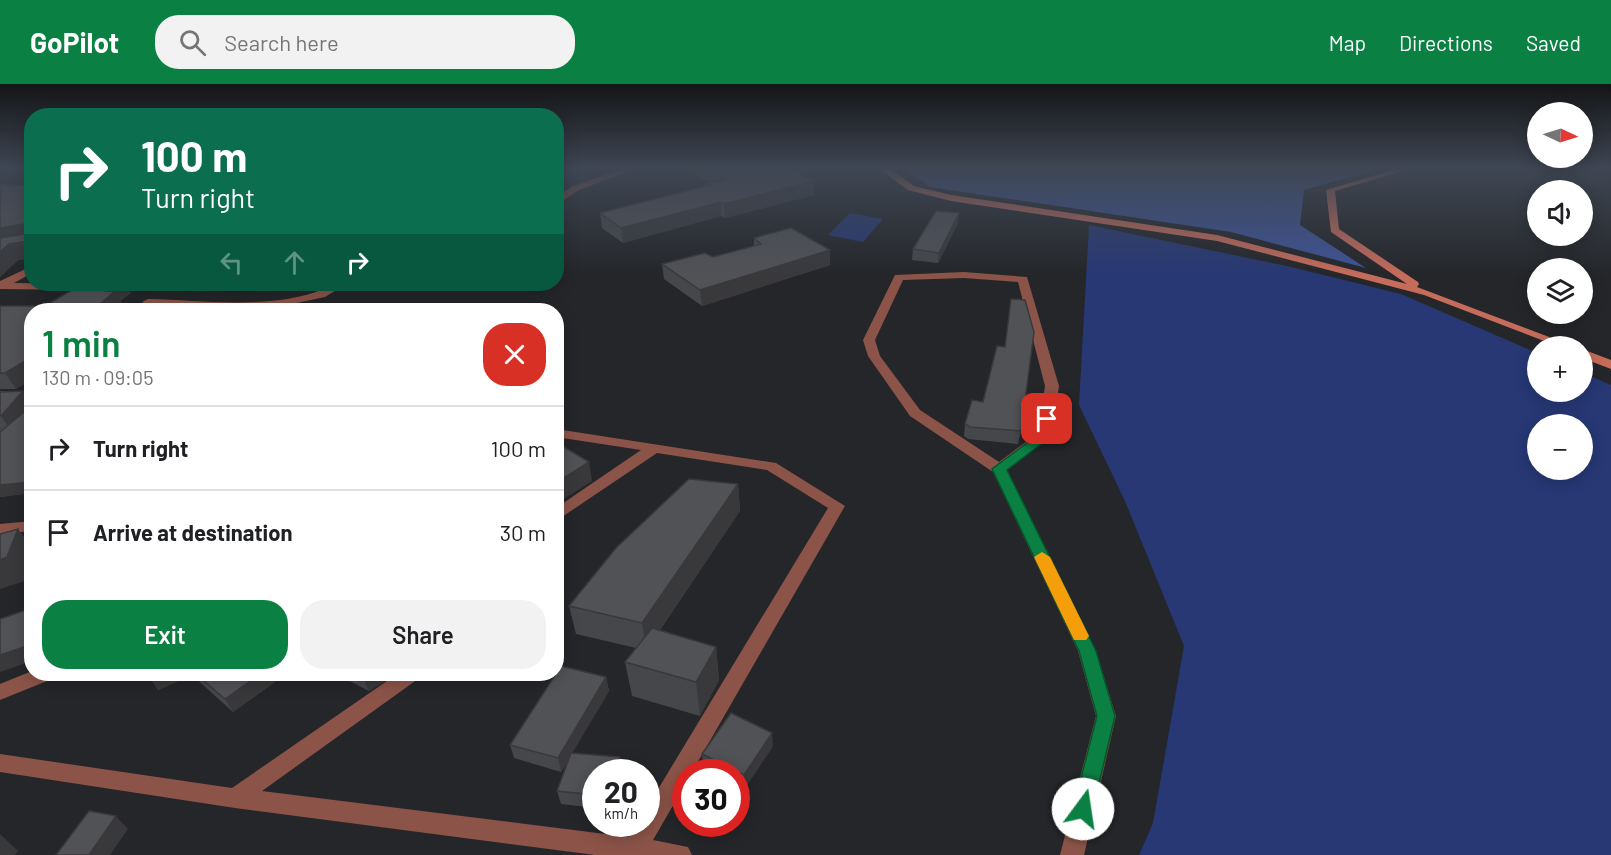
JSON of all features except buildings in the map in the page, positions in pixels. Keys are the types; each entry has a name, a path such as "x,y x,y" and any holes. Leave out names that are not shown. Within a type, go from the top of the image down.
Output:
{"street":[{"path":"991,204 1217,238 1428,293 1541,336"},
{"path":"1331,204 1334,230 1428,293"},
{"path":"0,286 24,273"},
{"path":"999,469 1045,435 1052,386 1023,279 964,275 899,277 869,340 874,356 915,413 999,469 1087,651 1106,716 1072,855"},
{"path":"0,286 24,286"},
{"path":"147,302 158,291"},
{"path":"283,303 321,295 329,291"},
{"path":"147,302 189,303"},
{"path":"1593,358 1611,365"},
{"path":"0,395 24,396"},
{"path":"564,434 771,466 837,506 635,849"},
{"path":"564,510 654,448"},
{"path":"0,529 24,527"},
{"path":"0,692 28,681"},
{"path":"235,798 401,681"},
{"path":"0,763 235,798 680,855"}],"shaded area":[{"path":"1044,204 1302,204 1300,225 1366,268 1231,232"},
{"path":"850,213 883,219 863,242 828,235"},
{"path":"1089,225 1287,266 1401,294 1527,349 1527,402 1593,402 1593,377 1611,385 1611,855 1139,855 1153,823 1184,646 1125,501 1079,405"}],"slow traffic":[{"path":"1042,557 1080,636"}],"route":[{"path":"1047,419 1045,435 999,469 1087,651 1106,716 1083,809"}]}
